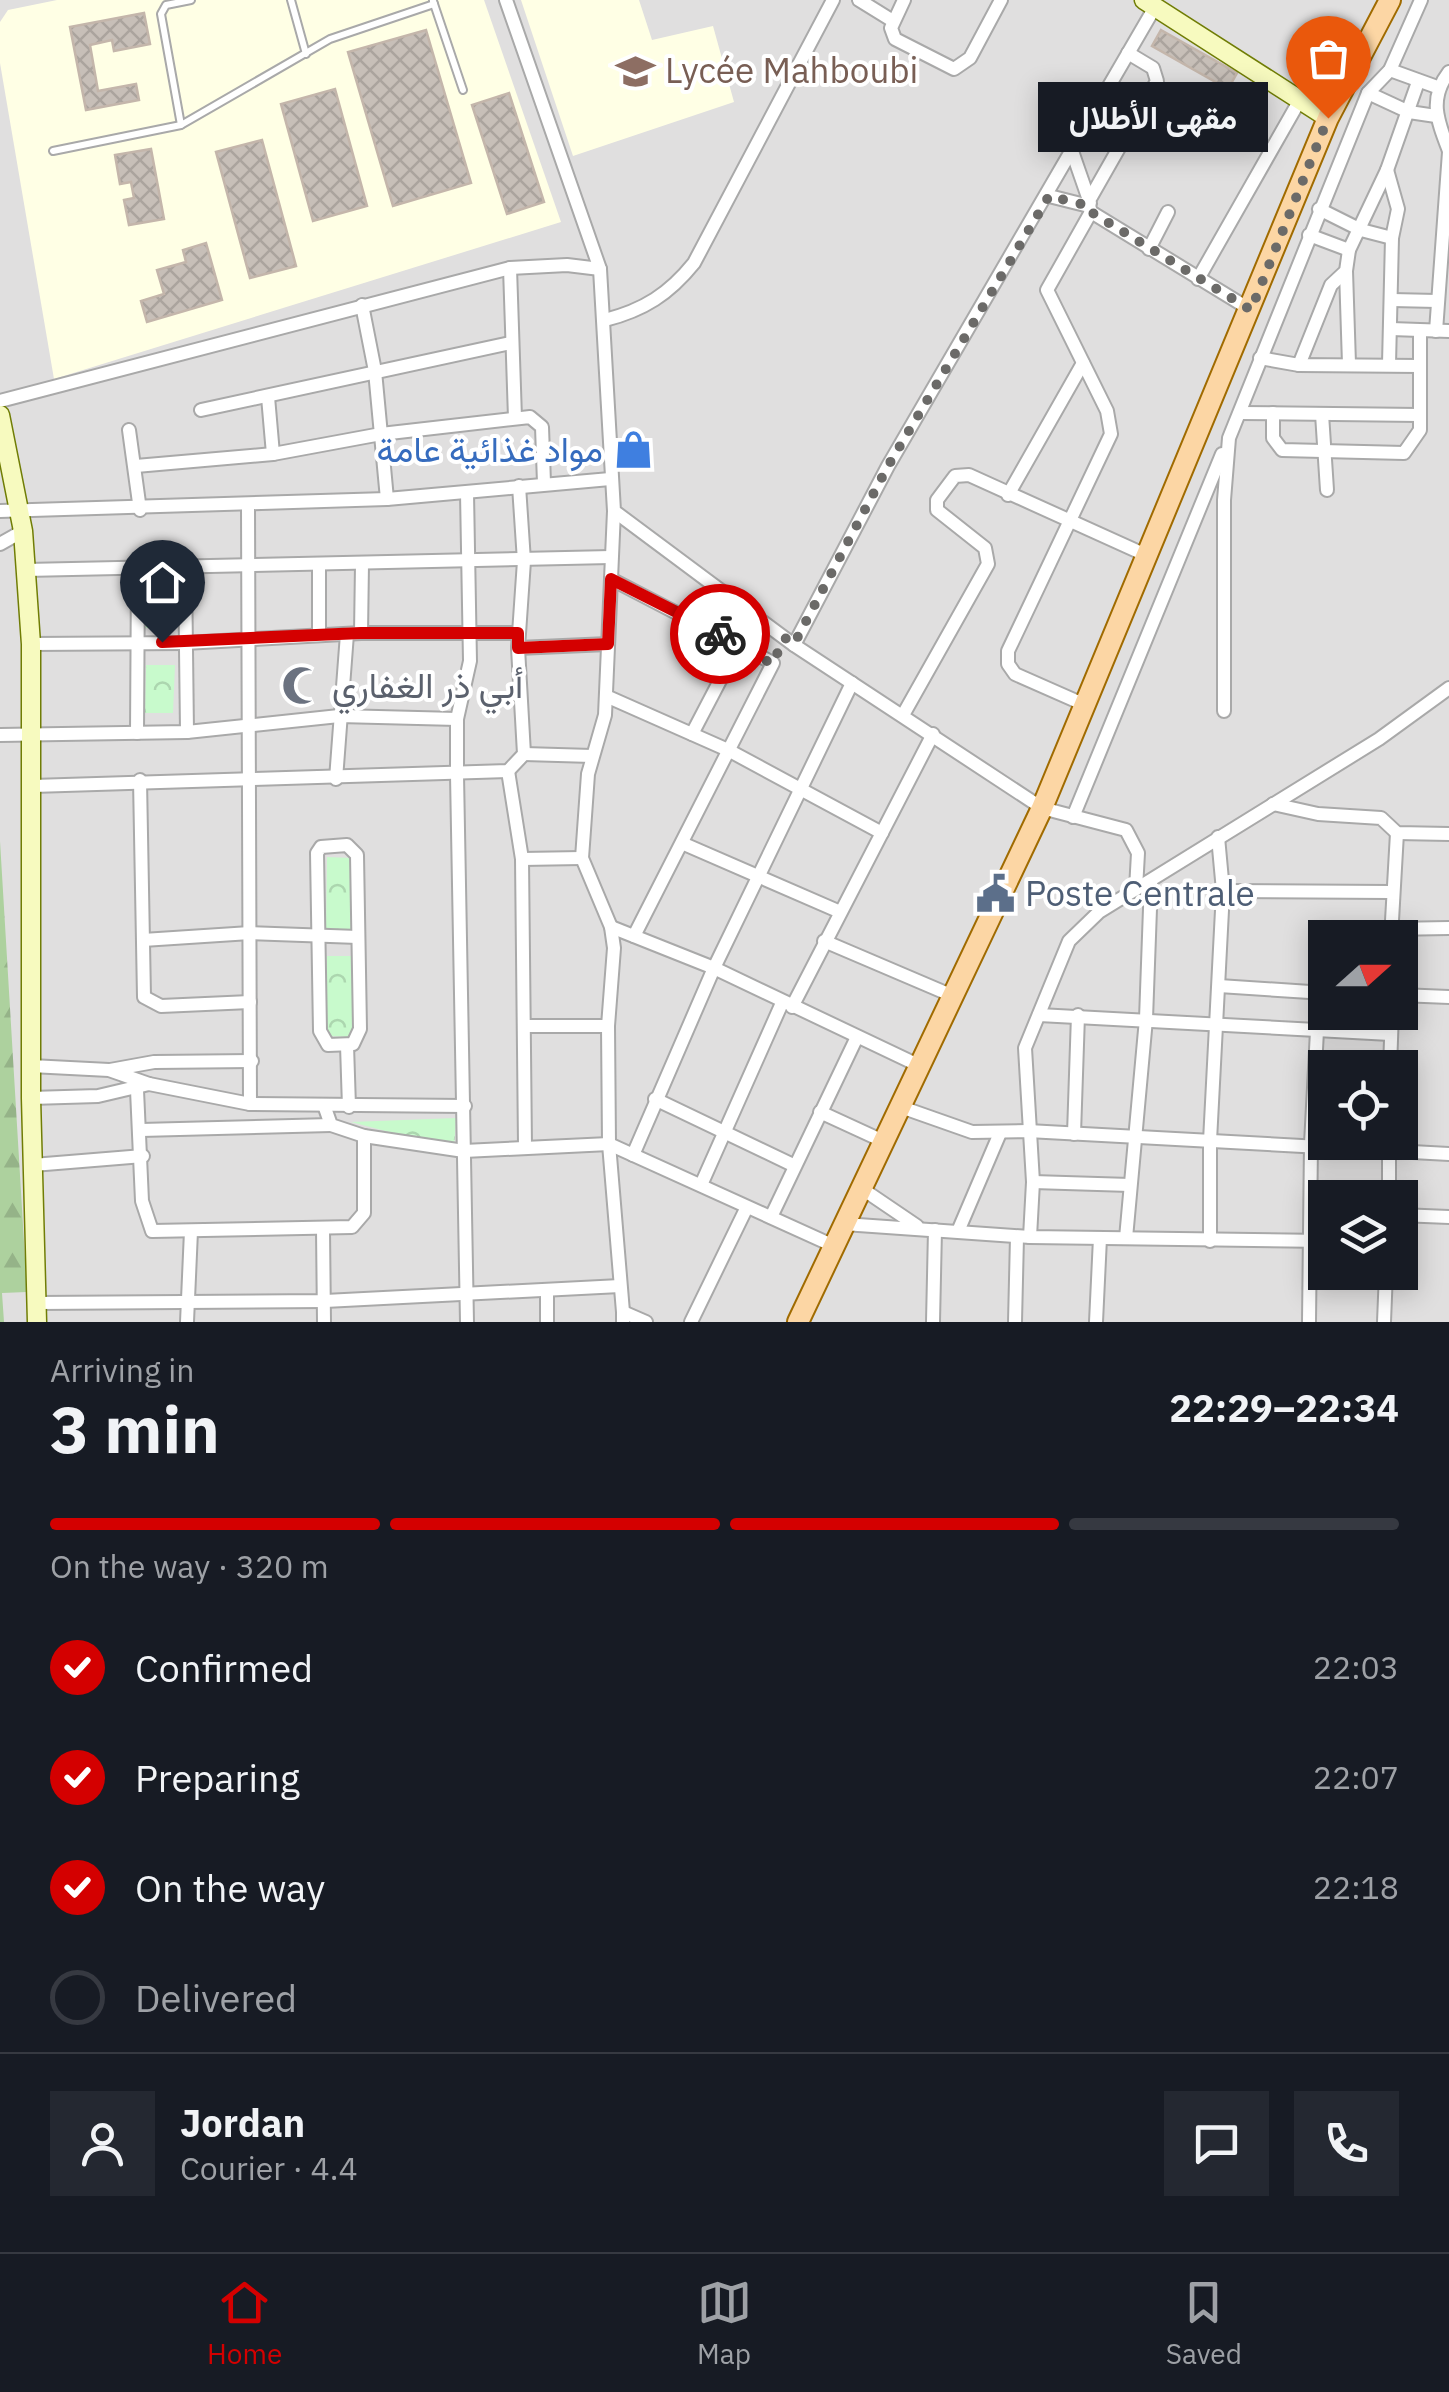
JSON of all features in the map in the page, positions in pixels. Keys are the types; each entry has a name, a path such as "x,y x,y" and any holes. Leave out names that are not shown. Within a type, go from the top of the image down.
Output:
{"main road":[{"path":"798,1322 1042,808 1328,118 1390,0"},
{"path":"1149,3 1328,118"},
{"path":"0,415 23,532 30,644 31,1098 37,1312"}],"street":[{"path":"506,0 600,269 614,511 605,715 592,756 582,858 611,927 609,1144 623,1317 646,1322"},
{"path":"605,320 638,311 674,288 694,262 833,0"},
{"path":"859,0 893,21"},
{"path":"904,0 893,21 896,39 954,69 970,58 1001,0"},
{"path":"1074,817 1368,93 1390,70 1421,0"},
{"path":"634,936 772,664 790,641 888,466 1049,196 1128,53 1149,3"},
{"path":"1083,704 1031,684 1008,664 1008,651 1111,434 1107,411 1047,290 1157,81 1153,68 1128,53"},
{"path":"1390,70 1437,88"},
{"path":"1391,329 1443,331 1437,300 1449,151 1436,116 1437,88 1449,72"},
{"path":"1349,364 1349,250 1386,170 1418,82"},
{"path":"1368,93 1409,112 1436,116"},
{"path":"1198,278 1301,98"},
{"path":"1072,154 1090,205"},
{"path":"1386,170 1398,200 1392,238 1390,364"},
{"path":"1049,196 1090,205 1149,249 1251,310"},
{"path":"1319,210 1361,230 1392,238"},
{"path":"1149,249 1168,212"},
{"path":"1308,235 1349,250"},
{"path":"0,400 510,268 567,265 600,269"},
{"path":"510,268 515,418"},
{"path":"1299,365 1332,285 1346,271"},
{"path":"1392,300 1437,300"},
{"path":"362,305 374,371 387,499"},
{"path":"1273,413 1273,438 1282,450 1404,453 1418,435 1420,332"},
{"path":"201,410 510,344"},
{"path":"1260,358 1299,365 1420,366"},
{"path":"1008,496 1083,363"},
{"path":"268,398 274,454"},
{"path":"1240,413 1419,415"},
{"path":"1322,414 1326,490"},
{"path":"136,466 274,454 381,434 536,418 542,423 544,483"},
{"path":"129,430 140,510"},
{"path":"1224,712 1224,500 1229,438"},
{"path":"903,715 988,564 985,548 940,515 937,500 950,479 959,474 1148,556"},
{"path":"0,511 140,510 387,499 610,479"},
{"path":"33,786 508,771 524,754 518,648 524,561 519,486"},
{"path":"467,492 470,661 457,719 457,775 468,1322"},
{"path":"248,506 250,1104"},
{"path":"614,511 790,641 1042,808 1132,836 1138,853 1136,889"},
{"path":"0,544 23,532"},
{"path":"26,570 611,557"},
{"path":"336,779 339,716 362,564"},
{"path":"319,565 319,635"},
{"path":"137,733 138,568"},
{"path":"185,568 186,732"},
{"path":"611,579 772,664"},
{"path":"30,644 518,633"},
{"path":"518,648 608,644"},
{"path":"692,734 740,644"},
{"path":"633,1155 714,968 852,682"},
{"path":"1016,1322 1032,1182 1025,1048 1075,932 1449,688"},
{"path":"606,696 728,750 882,833"},
{"path":"0,735 186,732 339,716 457,719"},
{"path":"701,1185 786,1005 933,734"},
{"path":"524,754 592,756"},
{"path":"508,771 522,859 525,1146"},
{"path":"140,780 142,987 150,1003 250,1002"},
{"path":"1274,804 1318,814 1381,818 1397,834 1449,834"},
{"path":"1391,920 1397,834"},
{"path":"1210,1241 1210,1141 1223,891 1218,837"},
{"path":"684,844 838,911"},
{"path":"346,845 357,855 358,937 357,1040 347,1045 328,1045 320,1036 317,853 321,847 346,845"},
{"path":"522,859 582,858"},
{"path":"1126,1238 1146,1019 1152,881"},
{"path":"1223,891 1392,892"},
{"path":"611,927 714,968 920,1066"},
{"path":"1418,931 1449,928"},
{"path":"143,940 250,933 358,937"},
{"path":"824,940 952,996"},
{"path":"1219,986 1308,992"},
{"path":"1418,996 1449,997"},
{"path":"1039,1015 1390,1034"},
{"path":"1074,1134 1078,1015"},
{"path":"525,1026 608,1026"},
{"path":"1390,1030 1390,1050"},
{"path":"1318,1050 1319,1031"},
{"path":"770,1217 857,1037"},
{"path":"347,1045 349,1107"},
{"path":"31,1066 109,1070 154,1062 252,1061"},
{"path":"109,1070 143,1087"},
{"path":"31,1098 143,1087 250,1104 465,1106"},
{"path":"143,1087 141,1130 148,1226 162,1233 352,1228 364,1213 364,1136"},
{"path":"655,1099 793,1165"},
{"path":"324,1106 330,1125"},
{"path":"901,1106 972,1132 1308,1144"},
{"path":"820,1112 882,1140"},
{"path":"141,1130 330,1125 364,1136 464,1151 609,1144 834,1246"},
{"path":"959,1229 1000,1133"},
{"path":"1418,1151 1449,1154"},
{"path":"33,1165 142,1156"},
{"path":"1032,1182 1130,1185"},
{"path":"861,1188 920,1228"},
{"path":"690,1322 746,1209"},
{"path":"1418,1216 1449,1217"},
{"path":"844,1224 959,1229 1024,1237 1308,1240"},
{"path":"323,1230 324,1322"},
{"path":"934,1322 936,1230"},
{"path":"187,1322 191,1231"},
{"path":"1096,1322 1100,1238"},
{"path":"37,1312 190,1300 324,1301 620,1286"},
{"path":"1309,1322 1313,1290"},
{"path":"1384,1322 1385,1290"},
{"path":"546,1292 548,1322"}],"lane":[{"path":"181,126 161,14 166,6 191,0"},
{"path":"292,0 306,54"},
{"path":"53,152 181,126 330,39 433,2 462,90"}],"shaded area":[{"path":"0,0 1449,0 1449,1322 0,1322"},
{"path":"57,0 484,0 561,222 54,379 0,63 0,22 8,10"},
{"name":"Lycée Mahboubi","path":"521,0 639,0 652,40 713,26 734,102 573,156"}],"green space":[{"path":"145,577 175,577 175,628 145,628"},
{"path":"146,665 175,665 173,713 145,713"},
{"path":"0,841 27,1292 2,1293 4,1322 0,1322"},
{"path":"327,857 353,858 352,931 326,931"},
{"path":"327,956 354,956 353,1037 326,1036"},
{"path":"456,1118 454,1149 351,1122"}],"building":[{"path":"144,13 150,44 114,51 112,40 90,45 98,91 136,84 139,100 86,110 70,27"},
{"path":"426,30 471,183 393,206 348,52"},
{"path":"1161,30 1237,73 1228,89 1152,46"},
{"path":"335,89 367,206 313,221 281,104"},
{"path":"509,93 544,202 507,214 472,105"},
{"path":"262,140 296,266 250,278 216,152"},
{"path":"151,149 164,219 129,225 124,200 134,198 131,182 120,184 115,155"},
{"path":"206,243 222,300 147,322 141,301 164,294 157,270 186,262 183,250"}],"way so far":[{"path":"720,634 772,664 785,638 794,644 888,466 1049,196 1089,206 1091,212 1251,310 1328,118"}],"place":[{"name":"Lycée Mahboubi","path":"635,71"},
{"name":"مقهى الأطلال","path":"1328,118"},
{"name":"مواد غذائية عامة","path":"633,450"},
{"name":"أبي ذر الغفاري","path":"302,686"},
{"name":"Poste Centrale","path":"995,894"}],"route":[{"path":"162,642 361,633 518,633 518,648 608,644 611,579 720,634"}]}
